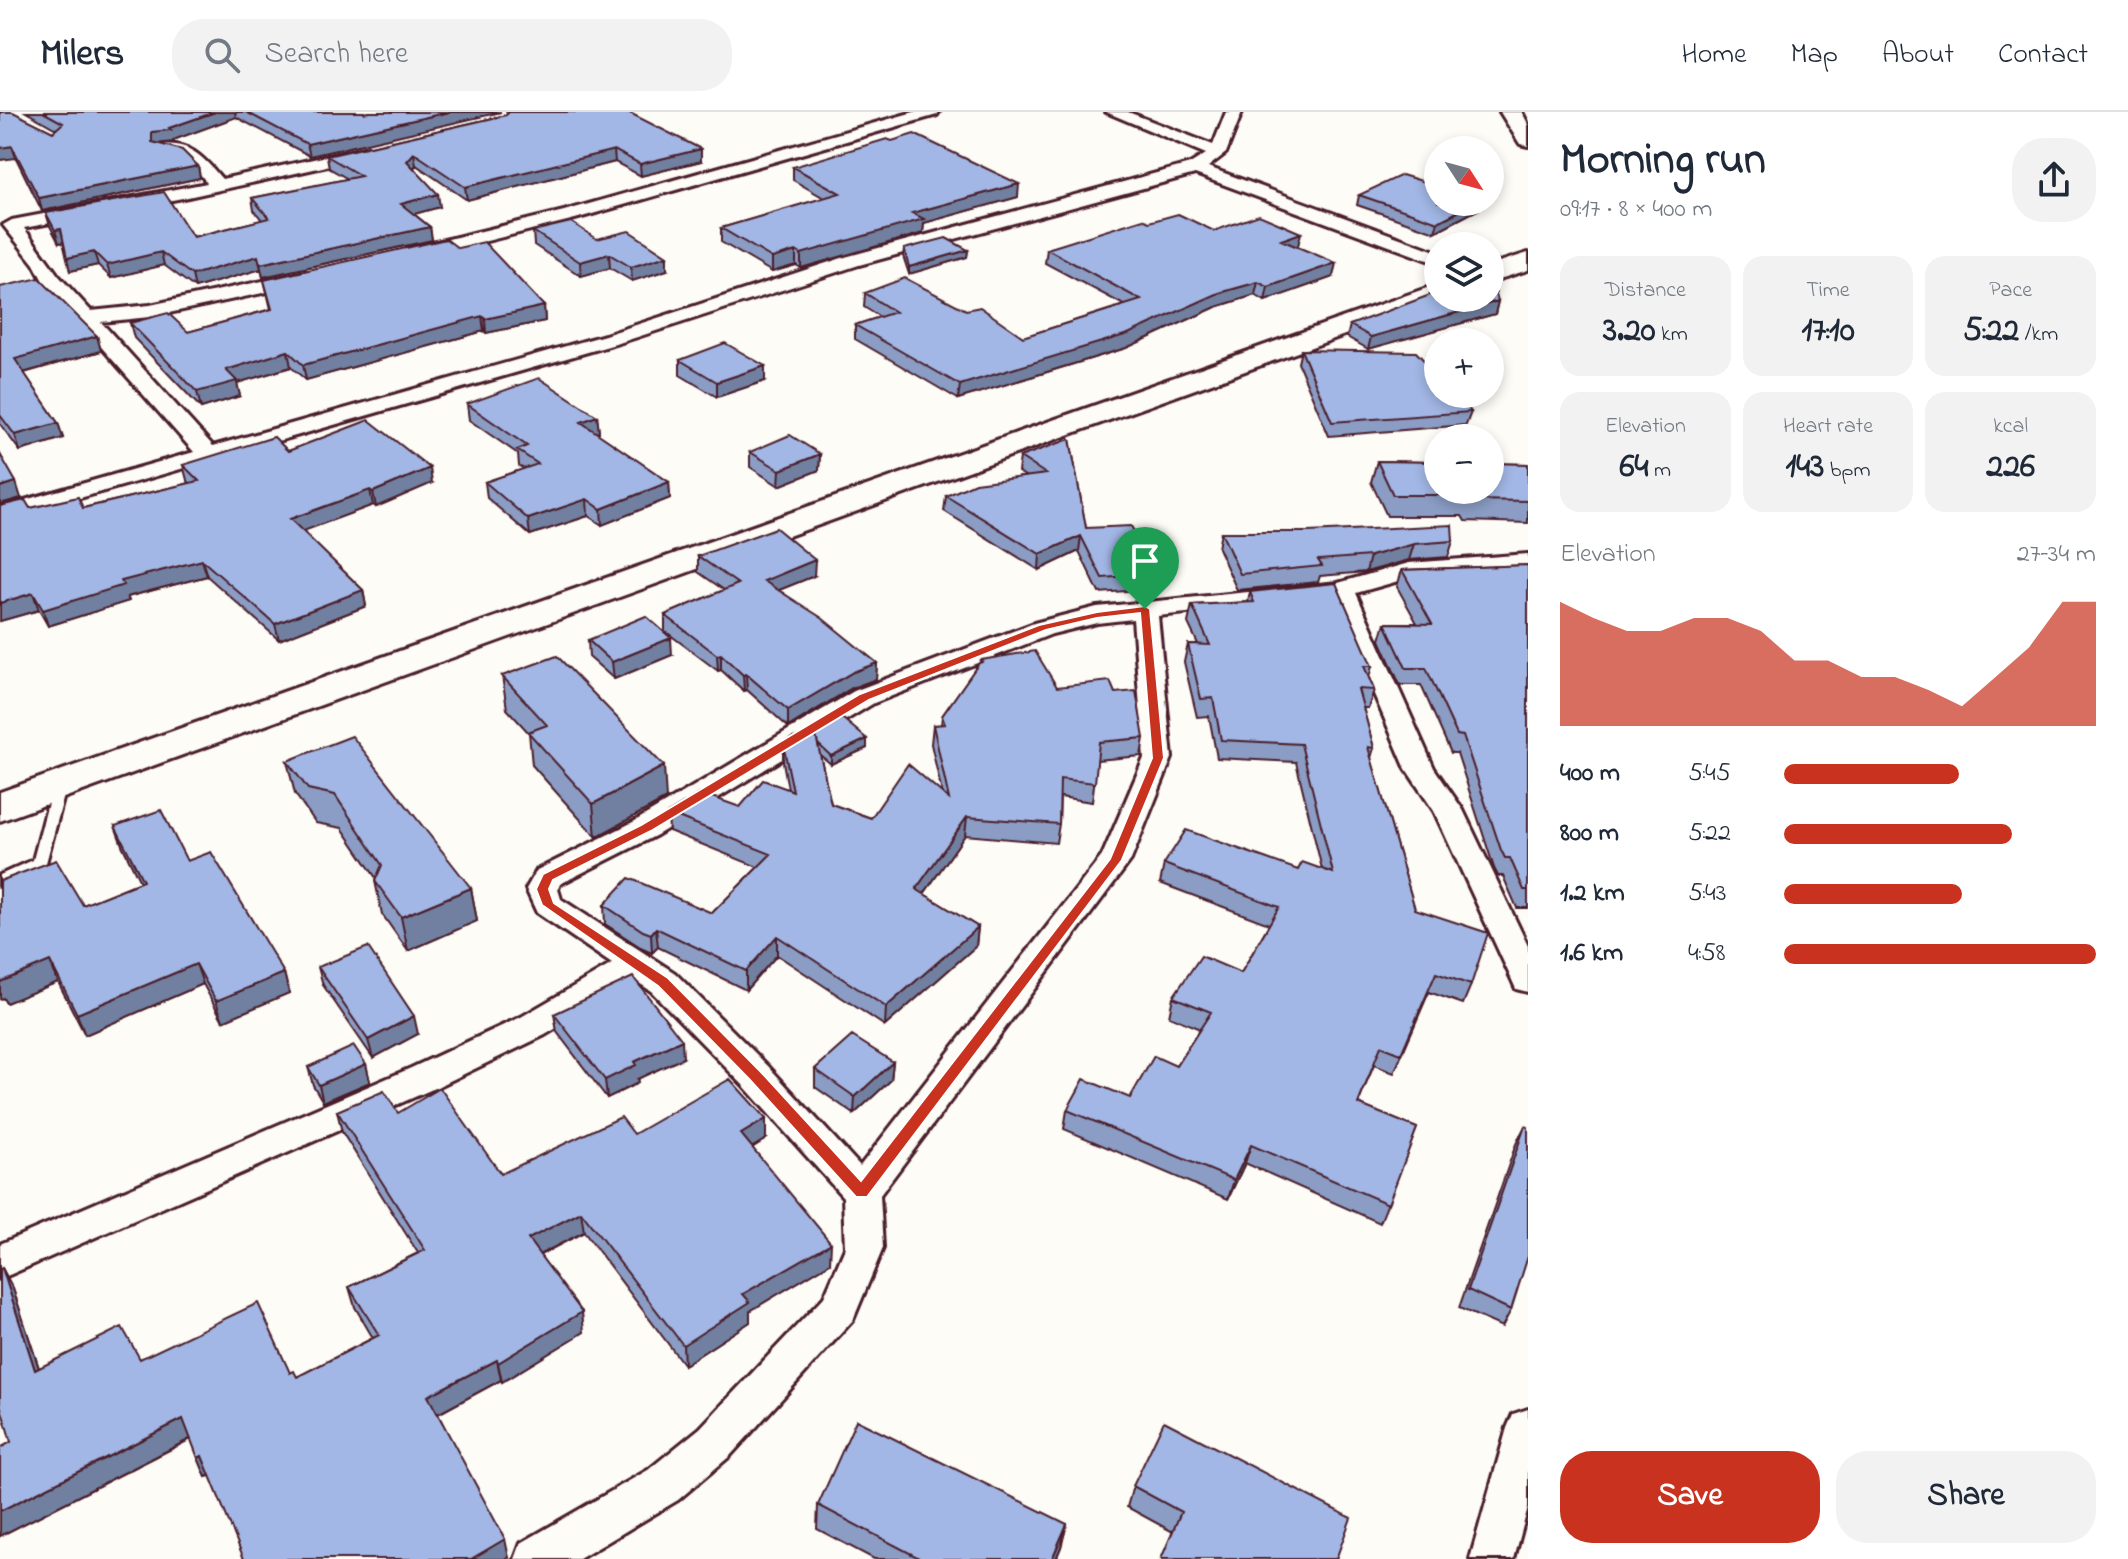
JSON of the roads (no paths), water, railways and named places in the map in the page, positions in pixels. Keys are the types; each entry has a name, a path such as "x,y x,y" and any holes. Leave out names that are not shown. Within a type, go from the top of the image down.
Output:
{"main road":[{"path":"1511,112 1528,139"},
{"path":"1504,258 1528,250"},
{"path":"1504,269 1528,261"},
{"path":"0,807 59,788 1424,285"},
{"path":"0,786 1424,297"}],"street":[{"path":"399,256 584,211 931,112"},
{"path":"1114,112 1218,153"},
{"path":"0,514 612,339 865,258 1196,168 1218,153 1234,112"},
{"path":"163,149 181,148 190,152 218,185"},
{"path":"209,455 50,277 9,218 218,185 381,149"},
{"path":"1196,168 1424,253"},
{"path":"87,317 150,311 330,273"},
{"path":"537,1559 663,1485 715,1442 839,1308 864,1248 861,1192 756,1076 663,982 548,905 542,889 548,877 646,828 864,697 1043,628 1097,615 1342,590 1364,580 1398,574 1528,561"},
{"path":"1342,590 1420,769 1448,810 1528,980"},
{"path":"861,1192 1116,860 1158,758 1145,609"},
{"path":"0,1262 533,1026 637,965"},
{"path":"1492,1559 1528,1428"}],"lane":[{"path":"0,881 39,863 59,788"}]}
